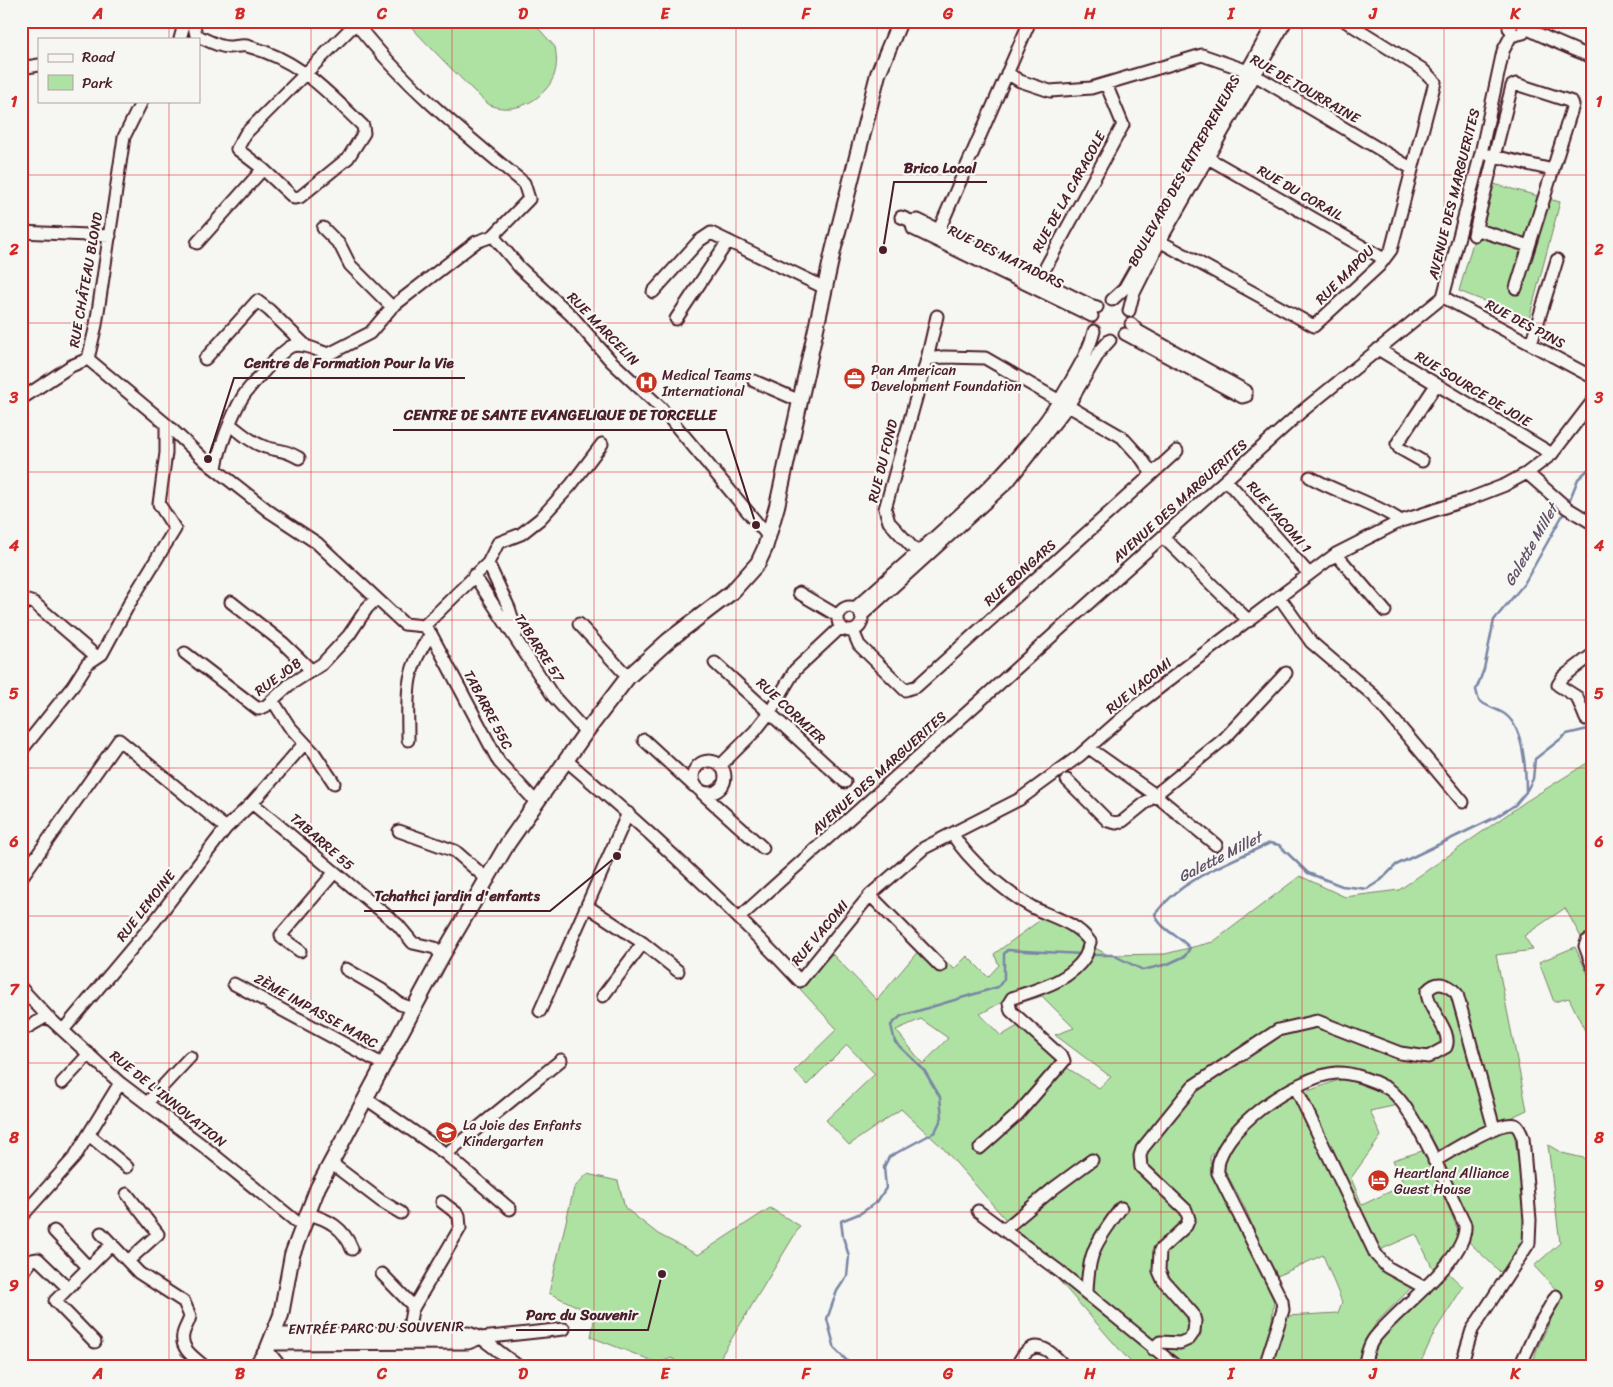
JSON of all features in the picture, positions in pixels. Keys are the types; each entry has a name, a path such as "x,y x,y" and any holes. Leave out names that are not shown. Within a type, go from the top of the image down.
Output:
{"main road":[{"path":"256,1366 270,1343 281,1314 292,1255 318,1187 442,956 536,802 628,677 669,640 745,579 758,563 777,506 825,288 878,74 900,21"}],"street":[{"path":"180,38 185,21"},
{"path":"193,21 196,35 228,47 246,46 284,59 306,71 363,126 364,133 348,158 300,197 294,198 263,169 237,149 246,133 306,71 355,22 405,80 441,115 524,183 529,199 493,236 476,242 392,307 370,333 342,349 329,354 305,345 269,310 256,301 205,359"},
{"path":"937,235 1030,21"},
{"name":"BOULEVARD DES ENTREPRENEURS","path":"1251,74 1275,21"},
{"name":"BOULEVARD DES ENTREPRENEURS","path":"1112,300 1124,289 1156,239 1251,74 1286,21"},
{"name":"RUE MAPOU","path":"1156,239 1314,326 1384,259 1391,250 1435,82 1422,69 1344,21"},
{"path":"1518,28 1548,43 1558,44 1592,57"},
{"name":"AVENUE DES MARGUERITES","path":"740,918 1301,412 1443,297 1482,153 1503,51 1518,28"},
{"name":"RUE DE TOURRAINE","path":"1007,74 1020,81 1050,91 1091,88 1202,55 1251,74 1411,168"},
{"name":"RUE DE LA CARACOLE","path":"1037,284 1123,125 1106,84"},
{"path":"1516,288 1553,170 1573,103 1516,84 1512,86 1475,232 1529,246"},
{"name":"RUE CHÂTEAU BLOND","path":"142,102 124,138 96,325 88,359 166,424 216,469 270,512 317,543 404,624 427,630"},
{"path":"1482,153 1553,170"},
{"name":"RUE DU CORAIL","path":"1204,155 1384,259"},
{"path":"197,243 263,169"},
{"name":"RUE DES MATADORS","path":"906,219 913,229 937,235 1094,312"},
{"path":"323,228 340,245 350,265 392,307"},
{"path":"21,232 110,236"},
{"path":"654,292 699,240 711,233 825,288"},
{"name":"RUE MARCELIN","path":"493,236 520,268 571,315 611,361 661,408 768,536"},
{"name":"BOULEVARD DES ENTREPRENEURS","path":"1129,311 1132,295 1156,239"},
{"path":"676,319 728,241"},
{"path":"1531,344 1557,260"},
{"name":"RUE DES PINS","path":"1443,297 1592,377"},
{"path":"1063,404 1091,345 1094,330 1094,312 1102,302 1112,300 1122,303 1129,311 1128,329"},
{"name":"RUE DU FOND","path":"919,555 889,522 885,509 927,359 937,316"},
{"path":"1128,329 1246,391 1247,395 1242,397 1128,329"},
{"path":"858,612 919,555 1008,482 1100,350 1110,340 1128,329"},
{"path":"1094,330 1101,337 1110,340"},
{"path":"216,469 218,454 242,397 282,352 292,346 305,345"},
{"name":"RUE SOURCE DE JOIE","path":"1378,349 1552,454"},
{"path":"927,359 944,357 985,358 1122,437 1142,459 1152,474"},
{"path":"21,399 70,366 88,359"},
{"path":"754,381 800,401"},
{"path":"1422,461 1399,448 1397,444 1436,385"},
{"name":"RUE VACOMI","path":"740,918 800,981 870,895 924,848 953,835 1020,799 1089,748 1138,705 1336,554 1401,522 1469,500 1505,485 1527,473 1552,454 1592,402"},
{"path":"21,751 73,686 86,664 102,654 148,570 175,529 159,504 166,452 166,424"},
{"path":"231,425 266,448 282,449 299,458"},
{"path":"408,740 407,692 416,658 427,630 474,575 488,563 498,542 521,534 556,503 602,444"},
{"name":"RUE BONGARS","path":"844,625 859,645 905,690 917,686 1177,452"},
{"path":"1527,473 1566,508 1592,523"},
{"path":"1310,478 1331,489 1374,505 1401,522"},
{"name":"RUE VACOMI 1","path":"1226,480 1309,574"},
{"path":"1163,537 1249,621"},
{"path":"1336,554 1385,611"},
{"path":"488,563 509,608 521,646"},
{"name":"TABARRE 57","path":"474,575 553,696 586,732"},
{"path":"799,594 844,625 860,624 858,612"},
{"path":"1280,598 1311,642 1373,695 1463,802"},
{"name":"RUE JOB","path":"185,653 258,709 273,701 289,685 312,672 349,635 367,608 376,599"},
{"path":"21,607 28,601 34,603 97,657"},
{"path":"231,602 282,643 312,672"},
{"path":"720,766 738,749 770,712 795,670 844,625 844,608 858,612"},
{"path":"579,624 628,677"},
{"name":"TABARRE 55C","path":"427,630 499,762 536,802"},
{"path":"1586,719 1577,697 1558,685 1563,677 1592,655"},
{"name":"RUE CORMIER","path":"715,663 845,782"},
{"path":"1067,780 1108,821 1116,823 1131,816 1154,794 1224,739 1286,673"},
{"path":"273,701 288,726 314,753 334,783"},
{"path":"21,878 119,740 226,828"},
{"path":"644,740 764,848"},
{"name":"RUE LEMOINE","path":"64,1029 154,922 226,828 252,803 304,744"},
{"path":"1089,748 1154,794 1216,845"},
{"path":"566,760 628,813 740,918"},
{"path":"680,773 708,762 720,766"},
{"path":"716,805 719,790 725,779 720,766"},
{"path":"696,768 694,776 698,790"},
{"path":"698,790 719,790"},
{"name":"TABARRE 55","path":"252,803 398,925 413,943 436,948 442,956"},
{"path":"540,1011 628,813"},
{"path":"399,831 455,851 488,879"},
{"path":"953,835 975,864 1011,893 1044,913 1082,930 1090,942 1087,954 1078,967 1062,979 1012,998 1011,1011 1064,1061 1017,1116 980,1148"},
{"path":"300,951 282,938 282,935 334,873"},
{"path":"870,895 940,966"},
{"path":"587,906 678,971"},
{"path":"1589,940 1585,946 1592,965"},
{"path":"604,996 642,944"},
{"path":"346,969 382,990 400,1004 414,1009"},
{"path":"1153,1349 1160,1342 1180,1343 1189,1339 1194,1332 1193,1314 1163,1280 1158,1256 1160,1250 1186,1226 1189,1219 1186,1210 1141,1167 1140,1156 1142,1149 1193,1086 1278,1030 1316,1021 1400,1053 1428,1057 1446,1047 1448,1043 1447,1036 1427,1000 1427,991 1433,984 1442,983 1450,987 1457,994 1494,1128"},
{"name":"2ÈME IMPASSE MARC","path":"234,984 384,1065"},
{"name":"RUE DE L'INNOVATION","path":"21,988 47,1016 64,1029 120,1083 302,1227"},
{"path":"21,1031 47,1016"},
{"path":"62,1083 89,1054"},
{"path":"147,1103 190,1057"},
{"path":"446,1154 561,1060"},
{"path":"1265,1366 1283,1310 1282,1302 1218,1172 1217,1162 1221,1152 1256,1112 1296,1088 1334,1074 1346,1073 1387,1088 1408,1108 1465,1225 1466,1235 1462,1245 1425,1288 1375,1338 1364,1366"},
{"path":"21,1217 74,1158 120,1083"},
{"path":"1296,1088 1376,1255 1386,1267 1425,1288"},
{"path":"365,1098 446,1154 510,1209"},
{"path":"1434,1161 1494,1128 1514,1124 1520,1129 1530,1220 1529,1243 1472,1330 1461,1366"},
{"path":"89,1135 127,1167"},
{"path":"1005,1229 1054,1188 1092,1160"},
{"path":"331,1163 381,1202 401,1213"},
{"path":"126,1194 158,1234 128,1261"},
{"path":"408,1333 414,1307 460,1228 459,1215 442,1202"},
{"path":"1087,1293 1090,1256 1096,1243 1121,1208"},
{"path":"978,1211 1005,1229 1087,1293 1176,1366"},
{"path":"308,1214 331,1222 345,1234 352,1248"},
{"path":"54,1231 88,1267"},
{"path":"101,1233 156,1286 170,1292 188,1308 190,1322 183,1334 185,1349 204,1366"},
{"path":"95,1342 56,1303 56,1298 112,1244"},
{"path":"21,1275 32,1260 38,1259 67,1287"},
{"path":"382,1274 414,1307"},
{"path":"1520,1366 1539,1325 1556,1296"},
{"name":"ENTRÉE PARC DU SOUVENIR","path":"270,1343 468,1343 481,1338 564,1329"},
{"name":"ENTRÉE PARC DU SOUVENIR","path":"270,1343 408,1333 469,1333 481,1338"},
{"path":"481,1338 518,1366"},
{"path":"270,1343 280,1366"},
{"path":"1017,1366 1024,1352 1031,1348 1039,1347 1048,1351 1064,1366"}],"green space":[{"path":"406,21 532,21 555,47 555,74 545,90 529,103 510,108 490,105"},
{"path":"1490,183 1560,202 1529,319 1459,291"},
{"path":"1592,760 1592,935 1582,939 1565,908 1524,936 1533,950 1496,955 1527,1110 1439,1151 1411,1103 1388,1083 1352,1070 1289,1085 1249,1110 1210,1157 1211,1175 1244,1237 1274,1301 1271,1329 1259,1366 1134,1366 943,1148 901,1109 849,1145 826,1120 875,1074 847,1045 807,1085 794,1071 837,1029 800,989 832,954 877,1000 925,943 954,969 967,956 988,977 999,965 994,954 1043,918 1073,930 1086,943 1108,955 1165,954 1213,942 1300,876 1345,897 1399,890 1525,802","holes":["1042,996 1074,1028 1055,1035 1111,1077 1099,1088 1061,1064 1021,1024 1001,1036 980,1014 1002,1002 1005,1008","921,1019 948,1038 923,1064 896,1030"]},
{"path":"1575,947 1592,983 1592,1045 1569,998 1554,1002 1539,962"},
{"path":"1344,1078 1383,1093 1398,1105 1370,1111 1381,1136 1351,1178 1362,1205 1404,1185 1393,1160 1422,1151 1427,1156 1458,1230 1453,1249 1435,1273 1416,1234 1382,1249 1398,1268 1421,1278 1376,1323 1367,1339 1358,1366 1270,1366 1286,1316 1338,1313 1342,1302 1323,1255 1275,1277 1244,1206 1222,1165 1223,1157 1258,1116 1289,1098"},
{"path":"1502,1129 1509,1129 1514,1132 1525,1221 1523,1241 1517,1254 1500,1272 1469,1242 1469,1223 1442,1166 1443,1161"},
{"path":"1548,1145 1562,1153 1592,1160 1592,1366 1532,1366 1537,1349 1562,1296 1534,1266 1560,1243"},
{"path":"587,1174 618,1181 625,1208 658,1234 698,1255 770,1208 800,1226 715,1366 683,1366 672,1358 658,1363 591,1337 595,1315 549,1293 574,1188"},
{"path":"1445,1270 1463,1287 1435,1331 1419,1366 1368,1366 1379,1342"}],"waterway":[{"name":"Galette Millet","path":"1568,504 1578,479 1592,466"},
{"name":"Galette Millet","path":"1091,955 1113,955 1143,970 1168,964 1185,956 1190,948 1161,925 1155,914 1166,901 1193,881 1223,864 1270,843 1279,845 1308,873 1342,886 1367,889 1381,880 1396,865 1496,817 1515,805 1526,792 1520,738 1510,719 1503,713 1479,701 1476,690 1484,669 1494,620 1524,584 1565,511"},
{"path":"1527,790 1533,779 1535,759 1567,734 1592,728"},
{"name":"Galette Millet","path":"852,1366 835,1349 827,1319 837,1291 847,1276 849,1256 843,1237 841,1221 861,1213 877,1202 886,1188 884,1167 889,1157 935,1132 942,1117 940,1097 924,1070 895,1042 891,1025 901,1016 998,987 1004,979 1004,954 1007,950 1083,954"}],"place":[{"name":"Brico Local","path":"883,250"},
{"name":"Pan American Development Foundation","path":"855,378"},
{"name":"Medical Teams International","path":"646,383"},
{"name":"Centre de Formation Pour la Vie","path":"208,459"},
{"name":"CENTRE DE SANTE EVANGELIQUE DE TORCELLE","path":"756,525"},
{"name":"Tchathci jardin d'enfants","path":"617,856"},
{"name":"La Joie des Enfants Kindergarten","path":"447,1133"},
{"name":"Heartland Alliance Guest House","path":"1378,1181"},
{"name":"Parc du Souvenir","path":"662,1274"}]}
